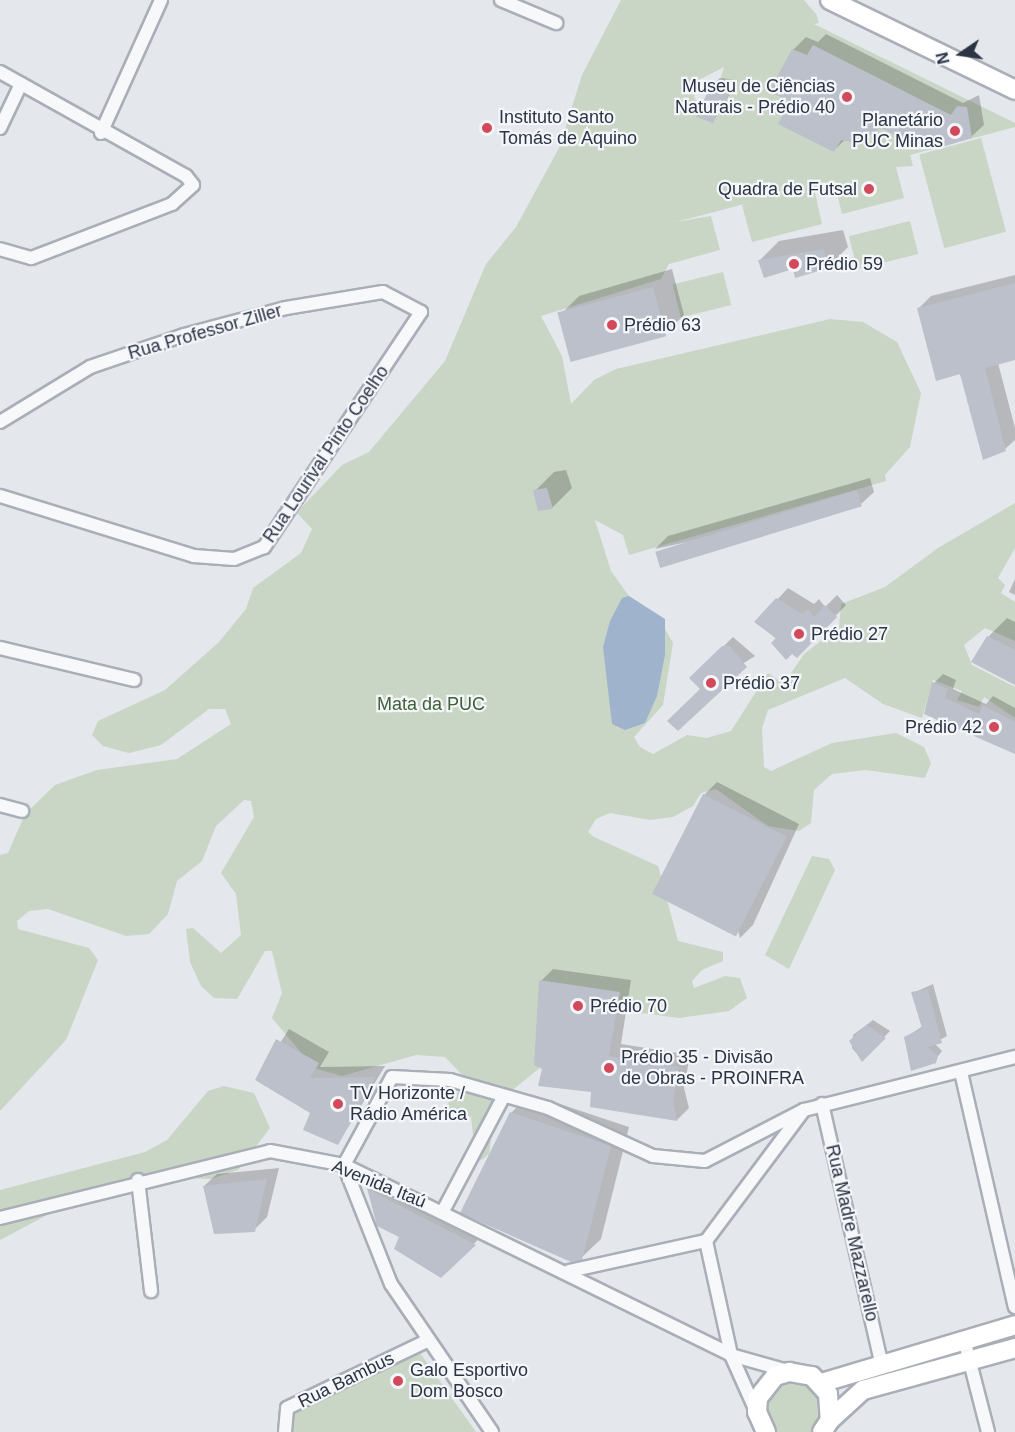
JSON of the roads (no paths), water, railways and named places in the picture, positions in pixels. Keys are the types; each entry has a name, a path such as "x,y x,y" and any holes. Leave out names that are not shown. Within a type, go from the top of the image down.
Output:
{"street":[{"path":"101,133 161,0"},
{"path":"501,0 556,24"},
{"path":"830,0 853,5 1015,90"},
{"path":"0,72 101,133 186,176 192,191 172,204 32,258 0,249"},
{"path":"0,128 21,84"},
{"name":"Rua Professor Ziller","path":"0,422 90,367 206,329 383,292 421,312"},
{"name":"Rua Lourival Pinto Coelho","path":"0,496 194,556 234,559 264,547 421,312"},
{"path":"0,648 134,680"},
{"path":"0,805 22,811"},
{"path":"492,1432 427,1341 391,1284 344,1165 392,1077 450,1080 548,1108 653,1156 705,1161 804,1110 1015,1057"},
{"path":"961,1072 1015,1307"},
{"path":"443,1211 504,1096"},
{"name":"Rua Madre Mazzarello","path":"822,1104 881,1362"},
{"path":"569,1271 706,1241 804,1110"},
{"name":"Avenida Itaú","path":"0,1218 138,1180 270,1150 344,1165 569,1271 732,1355 789,1372"},
{"path":"138,1180 151,1291"},
{"path":"706,1241 732,1355 766,1432"},
{"path":"757,1412 765,1385 789,1372 821,1383 881,1362 1015,1326"},
{"path":"964,1339 988,1432"},
{"name":"Rua Bambus","path":"285,1432 287,1408 427,1341"},
{"path":"826,1426 863,1390 1015,1348"},
{"path":"821,1383 831,1407 826,1426"}],"water":[{"path":"629,596 665,619 665,655 657,696 645,723 625,730 612,724 603,647 610,621 622,598"}],"place":[{"name":"Museu de Ciências Naturais - Prédio 40","path":"847,97"},
{"name":"Instituto Santo Tomás de Aquino","path":"487,128"},
{"name":"Planetário PUC Minas","path":"955,131"},
{"name":"Quadra de Futsal","path":"869,189"},
{"name":"Prédio 59","path":"794,264"},
{"name":"Prédio 63","path":"612,325"},
{"name":"Prédio 27","path":"799,634"},
{"name":"Prédio 37","path":"711,683"},
{"name":"Prédio 42","path":"994,727"},
{"name":"Prédio 70","path":"578,1006"},
{"name":"Prédio 35 - Divisão de Obras - PROINFRA","path":"609,1068"},
{"name":"TV Horizonte / Rádio América","path":"338,1104"},
{"name":"Galo Esportivo Dom Bosco","path":"398,1381"}],"park label":[{"name":"Mata da PUC","path":"431,704"}]}
